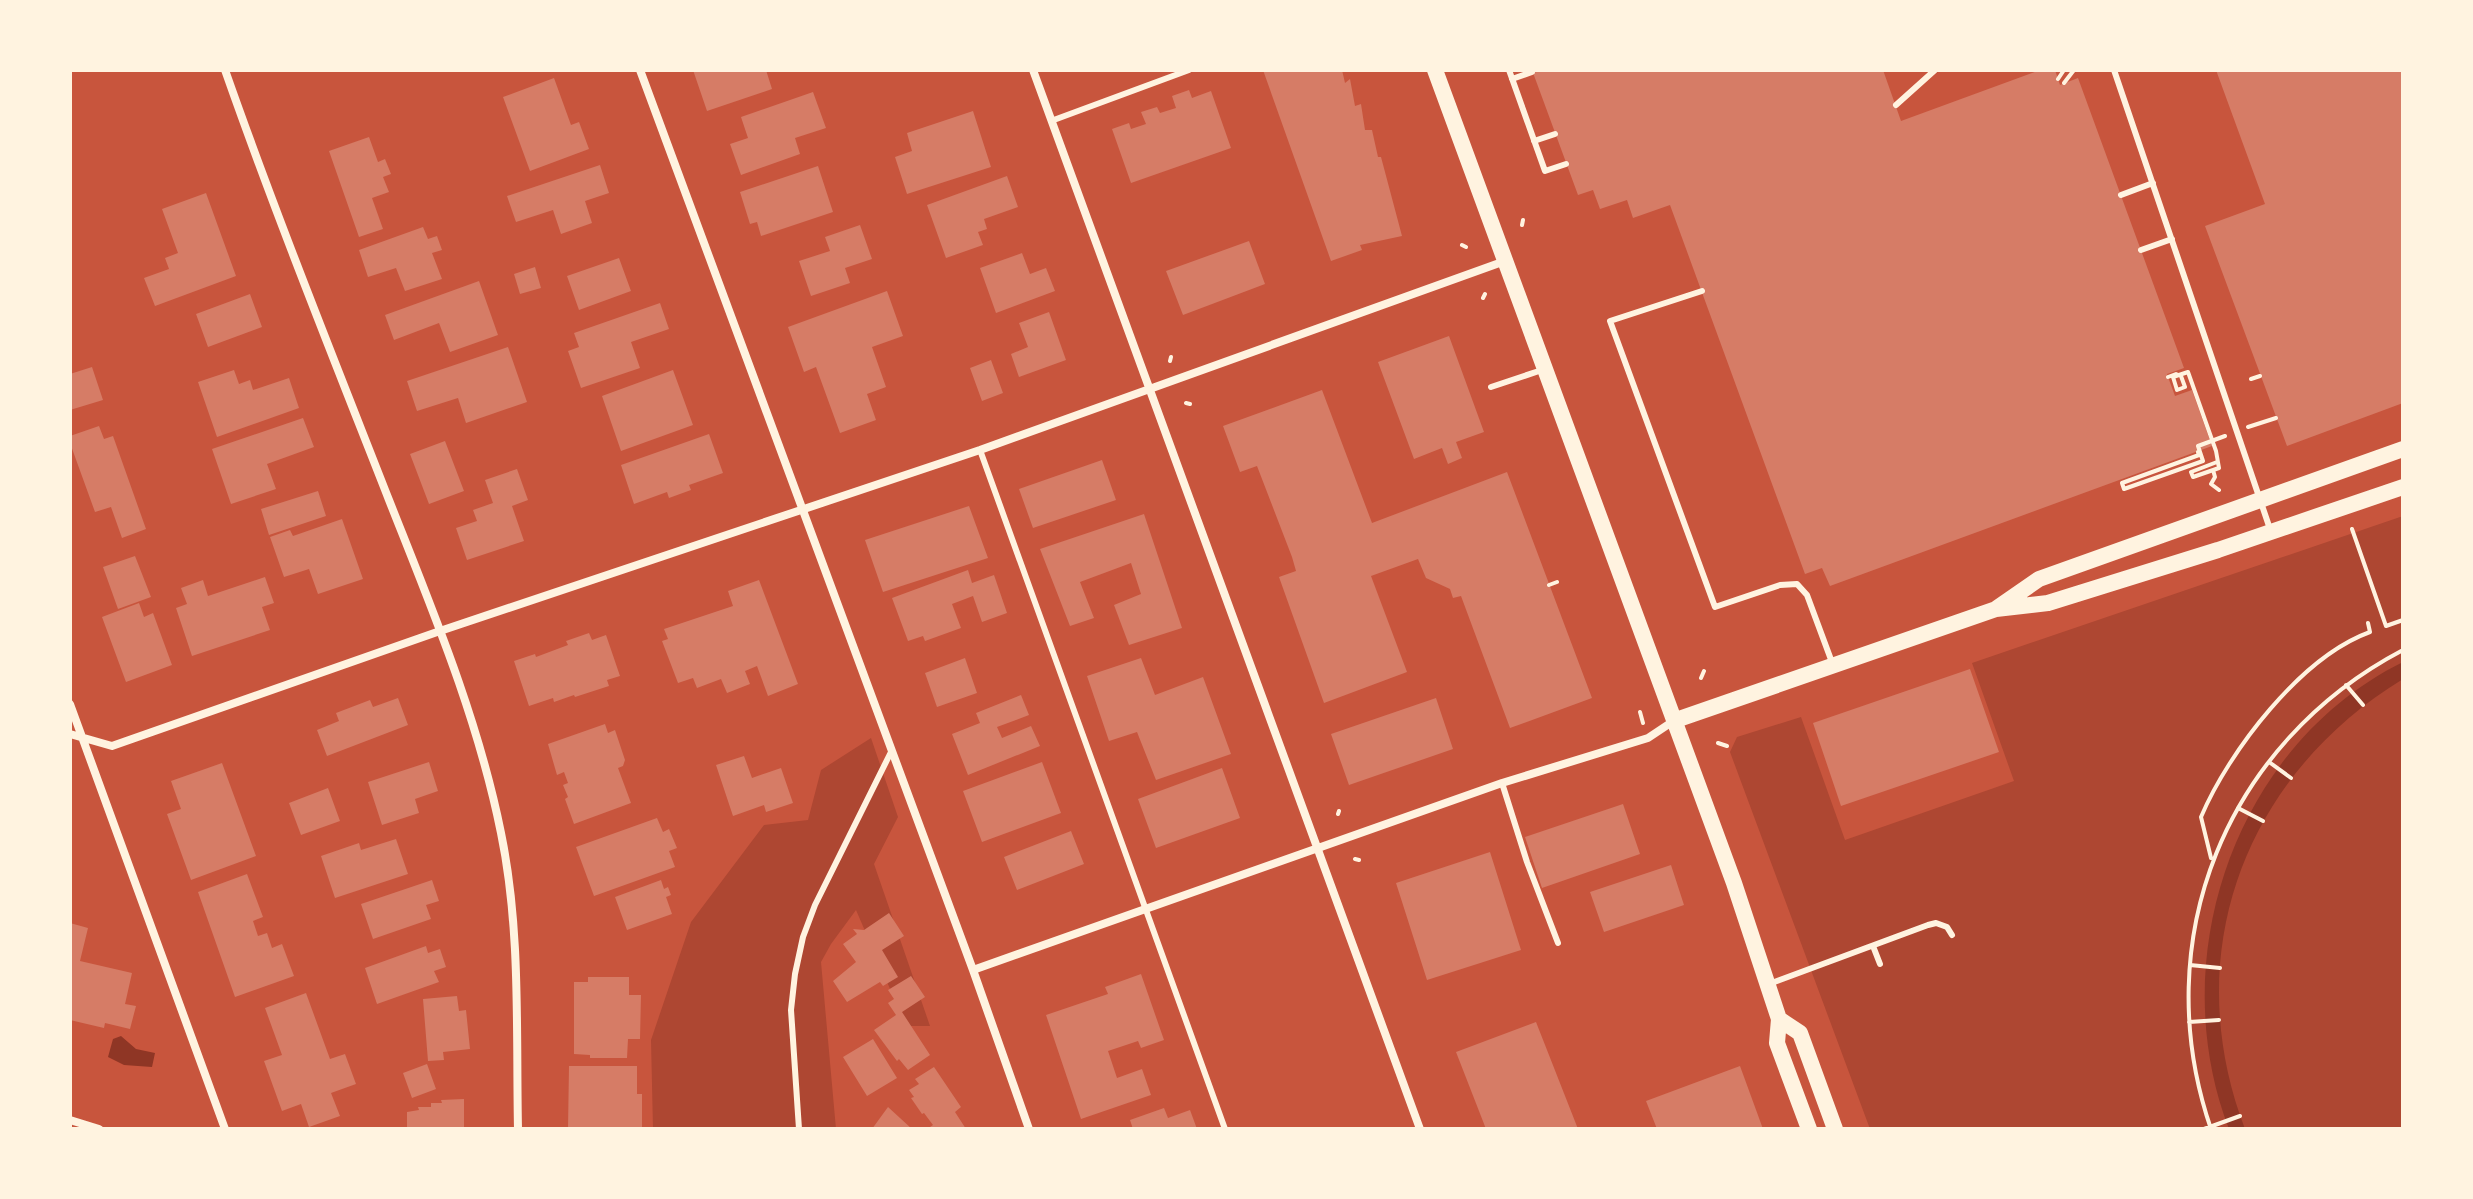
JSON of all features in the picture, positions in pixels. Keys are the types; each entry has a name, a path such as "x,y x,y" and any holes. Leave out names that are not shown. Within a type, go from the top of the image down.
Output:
{"main road":[{"path":"1435,70 1676,720 1769,984 1779,1019 1777,1043 1809,1129"},
{"path":"1996,609 2039,579 2403,449"},
{"path":"1676,720 1996,609 2048,603 2271,533 2403,487"},
{"path":"1779,1019 1800,1033 1835,1129"}],"street":[{"path":"225,70 266,187 440,631 483,754 502,835 514,922 518,1129"},
{"path":"640,70 1029,1129"},
{"path":"1033,70 1420,1129"},
{"path":"70,734 112,746 440,631 980,450 1505,261"},
{"path":"70,704 225,1129"},
{"path":"973,970 1502,783 1648,738 1676,720"},
{"path":"70,1120 99,1129"}],"lane":[{"path":"1051,121 1189,70"},
{"path":"1509,70 1545,171 1566,164"},
{"path":"1896,105 1935,70"},
{"path":"2114,70 2271,533"},
{"path":"1512,79 1532,72"},
{"path":"1534,141 1555,134"},
{"path":"2121,195 2153,183"},
{"path":"2141,250 2172,239"},
{"path":"1702,291 1610,321 1715,607 1780,585 1797,584 1807,595 1833,665"},
{"path":"1491,387 1546,369"},
{"path":"980,450 1225,1129"},
{"path":"799,1129 791,1010 803,937 815,905 891,752"},
{"path":"1502,783 1527,862 1558,943"},
{"path":"1769,984 1936,923 1947,927 1952,935"},
{"path":"1873,946 1880,964"}],"path":[{"path":"2058,79 2064,70"},
{"path":"2064,83 2074,70"},
{"path":"2168,377 2176,374 2181,376 2185,387 2177,390 2173,377 2188,372 2216,451 2219,468 2193,477 2191,472 2217,462"},
{"path":"2251,379 2260,376"},
{"path":"2198,452 2199,455 2122,483 2124,489 2203,461"},
{"path":"2213,470 2215,477 2211,484 2219,490"},
{"path":"2352,529 2386,626 2403,620"},
{"path":"1549,585 1557,582"},
{"path":"2212,860 2201,817 2229,761 2287,692 2325,656 2351,639 2370,632 2368,623"},
{"path":"2240,1116 2208,1128 2193,1067 2187,993 2197,915 2212,860 2238,808 2269,762 2314,712 2346,685 2403,650"},
{"path":"1701,678 1704,671"},
{"path":"2346,685 2363,705"},
{"path":"1640,712 1644,726"},
{"path":"1718,743 1727,746"},
{"path":"2269,762 2291,778"},
{"path":"2238,808 2263,821"},
{"path":"2190,965 2220,968"},
{"path":"2189,1022 2219,1020"}],"shaded area":[{"path":"2403,516 2403,1129 1870,1129 1730,752 1737,737 1801,717 1845,840 2014,781 1972,663"},
{"path":"2403,662 2403,679 2348,719 2302,766 2265,818 2239,875 2224,935 2219,998 2226,1063 2245,1129 2229,1129 2211,1063 2205,996 2211,928 2228,862 2257,801 2296,746 2345,699"},
{"path":"871,738 898,817 874,864 930,1026 906,1026 856,910 821,962 836,1129 653,1129 651,1040 691,922 764,825 808,820 821,770"},
{"path":"121,1036 136,1049 155,1053 152,1067 124,1065 108,1057 113,1039"}],"building":[{"path":"693,70 766,70 772,89 707,111"},
{"path":"1263,70 1342,70 1345,83 1350,79 1355,106 1361,104 1365,130 1372,130 1378,157 1381,157 1402,236 1360,245 1362,250 1331,261"},
{"path":"1532,70 1883,70 1901,121 2040,70 2055,70 2060,85 2078,78 2184,368 2167,374 2168,377 2175,396 2192,390 2212,446 1830,586 1822,568 1805,574 1670,205 1633,218 1627,200 1600,209 1593,190 1578,195"},
{"path":"2216,70 2403,70 2403,403 2287,446 2205,226 2265,204"},
{"path":"554,78 571,125 579,122 589,149 530,171 503,97"},
{"path":"1189,90 1192,98 1211,91 1231,148 1131,183 1112,129 1129,123 1131,129 1146,124 1141,112 1157,107 1160,113 1176,108 1172,96"},
{"path":"813,92 826,128 795,138 800,154 741,175 730,144 748,138 741,117"},
{"path":"973,111 991,167 907,194 895,157 912,151 907,133"},
{"path":"369,137 378,162 385,159 391,174 383,177 389,192 372,198 383,229 359,237 329,151"},
{"path":"600,165 609,193 585,201 592,223 561,234 553,210 516,222 507,196"},
{"path":"818,166 833,212 761,236 757,222 750,224 740,192"},
{"path":"1007,176 1018,207 984,219 987,229 978,232 983,245 946,258 927,205"},
{"path":"206,193 236,276 155,306 144,278 169,269 165,258 178,253 162,209"},
{"path":"860,225 872,259 845,268 850,283 811,296 799,261 830,251 825,237"},
{"path":"423,227 428,239 437,236 442,250 432,253 442,279 405,291 396,268 368,277 359,250"},
{"path":"1249,241 1265,284 1183,315 1166,271"},
{"path":"1022,253 1030,274 1046,268 1055,291 996,313 980,268"},
{"path":"619,258 631,291 579,310 567,276"},
{"path":"535,267 541,288 520,294 514,274"},
{"path":"479,281 498,335 450,352 439,323 394,340 385,315"},
{"path":"887,291 903,336 872,347 886,387 867,394 876,420 840,433 816,367 804,372 788,327"},
{"path":"250,294 262,327 208,347 196,314"},
{"path":"660,303 669,329 631,342 640,368 581,388 568,351 579,347 574,333"},
{"path":"1049,312 1066,360 1019,377 1011,354 1028,347 1019,323"},
{"path":"1449,336 1484,432 1456,442 1462,458 1448,464 1442,448 1414,459 1378,362"},
{"path":"508,347 527,402 466,423 458,398 417,411 407,381"},
{"path":"991,360 1003,393 982,401 970,368"},
{"path":"92,367 103,400 70,410 70,374"},
{"path":"234,370 239,384 250,380 253,390 289,378 299,408 217,437 198,382"},
{"path":"673,370 693,425 621,451 602,396"},
{"path":"1322,390 1372,523 1507,472 1592,698 1510,728 1461,596 1453,598 1450,589 1426,578 1418,559 1371,576 1407,672 1324,703 1279,577 1296,571 1292,557 1257,466 1240,472 1223,426"},
{"path":"303,418 314,447 267,464 276,489 231,504 212,449"},
{"path":"99,426 104,439 113,436 146,529 122,538 111,507 95,512 70,443 70,436"},
{"path":"709,434 723,473 689,485 691,490 669,498 667,492 634,504 621,465"},
{"path":"445,441 464,491 429,504 410,454"},
{"path":"1102,460 1116,500 1033,528 1019,489"},
{"path":"517,469 528,500 512,506 524,541 467,560 456,528 477,521 473,510 493,503 485,480"},
{"path":"318,491 326,516 269,535 261,509"},
{"path":"969,506 988,558 883,592 865,540"},
{"path":"1144,514 1182,628 1129,645 1114,605 1141,594 1131,563 1080,582 1094,618 1070,626 1040,549"},
{"path":"342,519 363,579 318,594 309,569 284,577 270,537 290,530 293,536"},
{"path":"135,556 151,597 118,609 103,567"},
{"path":"968,570 972,583 994,575 1007,613 982,622 973,596 952,604 961,628 925,641 923,636 908,641 892,598"},
{"path":"265,577 274,603 262,607 270,630 192,656 176,608 187,604 181,588 203,580 208,596"},
{"path":"759,580 798,684 768,696 757,666 745,671 750,684 727,693 721,679 697,688 693,678 678,683 662,641 668,639 664,629 733,606 728,591"},
{"path":"139,603 144,617 153,613 172,665 126,682 102,617"},
{"path":"589,633 592,640 606,635 620,676 607,680 609,686 575,697 554,702 553,698 529,706 514,661 535,654 536,657"},
{"path":"965,658 977,693 937,707 925,673"},
{"path":"1141,658 1155,695 1203,677 1231,754 1156,780 1137,732 1109,741 1087,676"},
{"path":"1970,669 1999,752 1841,806 1813,723"},
{"path":"1021,695 1029,715 997,727 1002,738 1031,726 1040,746 968,775 952,734 980,723 976,713"},
{"path":"398,698 408,725 327,756 317,730 339,721 336,713 370,700 373,707"},
{"path":"1436,698 1453,749 1349,785 1331,734"},
{"path":"605,724 608,733 615,730 625,760 623,766 618,768 631,803 574,824 565,799 568,797 563,785 568,783 564,772 557,775 548,744"},
{"path":"744,756 752,778 781,768 793,803 766,812 764,805 733,816 716,765"},
{"path":"429,762 438,791 415,799 419,813 382,825 368,782"},
{"path":"1042,762 1061,813 982,842 963,791"},
{"path":"222,763 256,856 191,880 167,814 181,809 171,781"},
{"path":"1222,768 1240,818 1156,848 1138,799"},
{"path":"328,788 340,821 301,835 289,803"},
{"path":"1623,804 1640,854 1542,888 1525,837"},
{"path":"657,818 663,832 669,829 677,848 669,851 675,867 594,896 576,847"},
{"path":"1071,831 1084,864 1017,890 1004,857"},
{"path":"396,839 408,874 335,898 321,856 359,843 361,850"},
{"path":"1490,852 1521,950 1427,980 1396,883"},
{"path":"1671,865 1684,905 1604,932 1590,892"},
{"path":"247,874 263,917 253,921 258,936 267,933 272,948 282,944 294,976 235,997 198,892"},
{"path":"432,880 439,901 426,905 431,919 373,939 361,904"},
{"path":"661,880 664,889 668,887 671,895 666,897 672,914 627,930 615,897"},
{"path":"889,913 904,936 882,950 898,977 883,986 880,982 847,1002 833,981 856,962 843,944 857,934 853,929 864,930"},
{"path":"70,923 88,928 80,961 132,973 125,1004 136,1006 130,1029 105,1023 104,1028 70,1020"},
{"path":"426,946 428,953 440,949 446,967 434,971 439,982 377,1004 365,968"},
{"path":"1141,974 1164,1040 1141,1048 1138,1041 1108,1051 1117,1078 1142,1069 1151,1095 1081,1119 1046,1015 1108,994 1105,987"},
{"path":"911,976 925,997 902,1012 930,1055 908,1070 899,1059 897,1061 874,1030 896,1015 888,1003 894,999 888,990"},
{"path":"588,977 629,977 629,995 641,995 640,1039 628,1039 627,1058 590,1058 590,1055 574,1054 574,982 588,982"},
{"path":"306,993 330,1059 345,1054 356,1084 331,1093 340,1116 309,1127 301,1104 282,1111 264,1061 282,1055 265,1008"},
{"path":"457,996 459,1011 466,1010 470,1049 443,1052 444,1060 428,1061 423,999"},
{"path":"1536,1022 1578,1129 1486,1129 1456,1052"},
{"path":"873,1039 897,1078 867,1096 843,1057"},
{"path":"427,1064 436,1089 412,1098 403,1073"},
{"path":"569,1066 637,1066 637,1094 642,1094 642,1129 568,1129"},
{"path":"1740,1066 1763,1129 1657,1129 1646,1101"},
{"path":"934,1067 961,1107 955,1112 966,1129 927,1129 933,1125 911,1098 914,1097 909,1090 919,1084 915,1079"},
{"path":"464,1099 464,1129 407,1129 407,1112 419,1110 418,1107 431,1107 431,1103 442,1103 441,1100"},
{"path":"888,1107 912,1129 872,1129"},
{"path":"1164,1108 1168,1118 1190,1110 1197,1129 1133,1129 1130,1120"}]}
